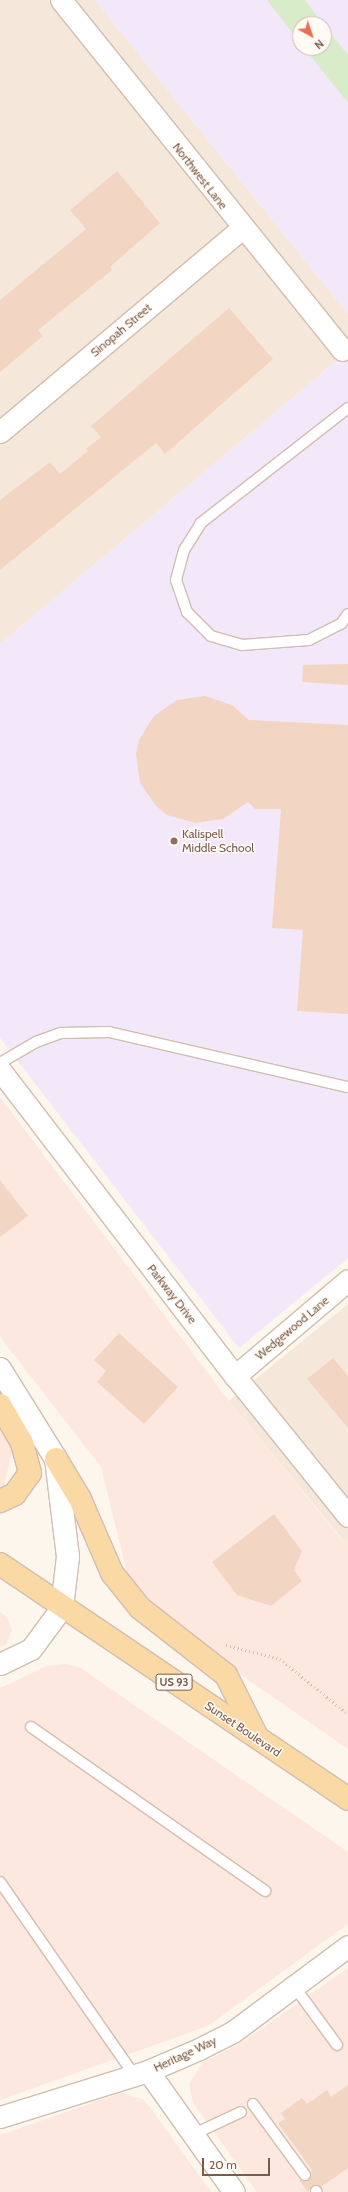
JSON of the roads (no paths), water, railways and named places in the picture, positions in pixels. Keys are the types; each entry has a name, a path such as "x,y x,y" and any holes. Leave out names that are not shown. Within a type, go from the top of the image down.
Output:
{"main road":[{"path":"0,1369 80,1499 112,1573 140,1608 226,1675 257,1738"},
{"path":"0,1405 22,1443 30,1473 15,1494 0,1501"},
{"path":"56,1459 68,1557 62,1607"},
{"name":"Sunset Boulevard","path":"0,1564 348,1799"}],"street":[{"name":"Northwest Lane","path":"61,0 242,228 345,353"},
{"name":"Sinopah Street","path":"0,432 242,228"},
{"name":"Parkway Drive","path":"0,1070 235,1376 348,1516"},
{"name":"Wedgewood Lane","path":"235,1376 348,1280"},
{"path":"0,1664 31,1649 62,1607"},
{"name":"Heritage Way","path":"0,2117 141,2073 234,2031 348,1946"},
{"path":"141,2073 192,2135 234,2192"}],"lane":[{"path":"348,408 201,523 184,550 176,580 187,612 211,636 242,645 309,640 341,624 348,614"},
{"path":"0,1063 36,1042 61,1033 109,1032 348,1087"},
{"path":"31,1726 265,1891"},
{"path":"0,1882 141,2073"},
{"path":"294,1986 337,2045"},
{"path":"253,2104 305,2175"},
{"path":"192,2135 241,2112"}],"place":[{"name":"Kalispell Middle School","path":"174,841"}]}
